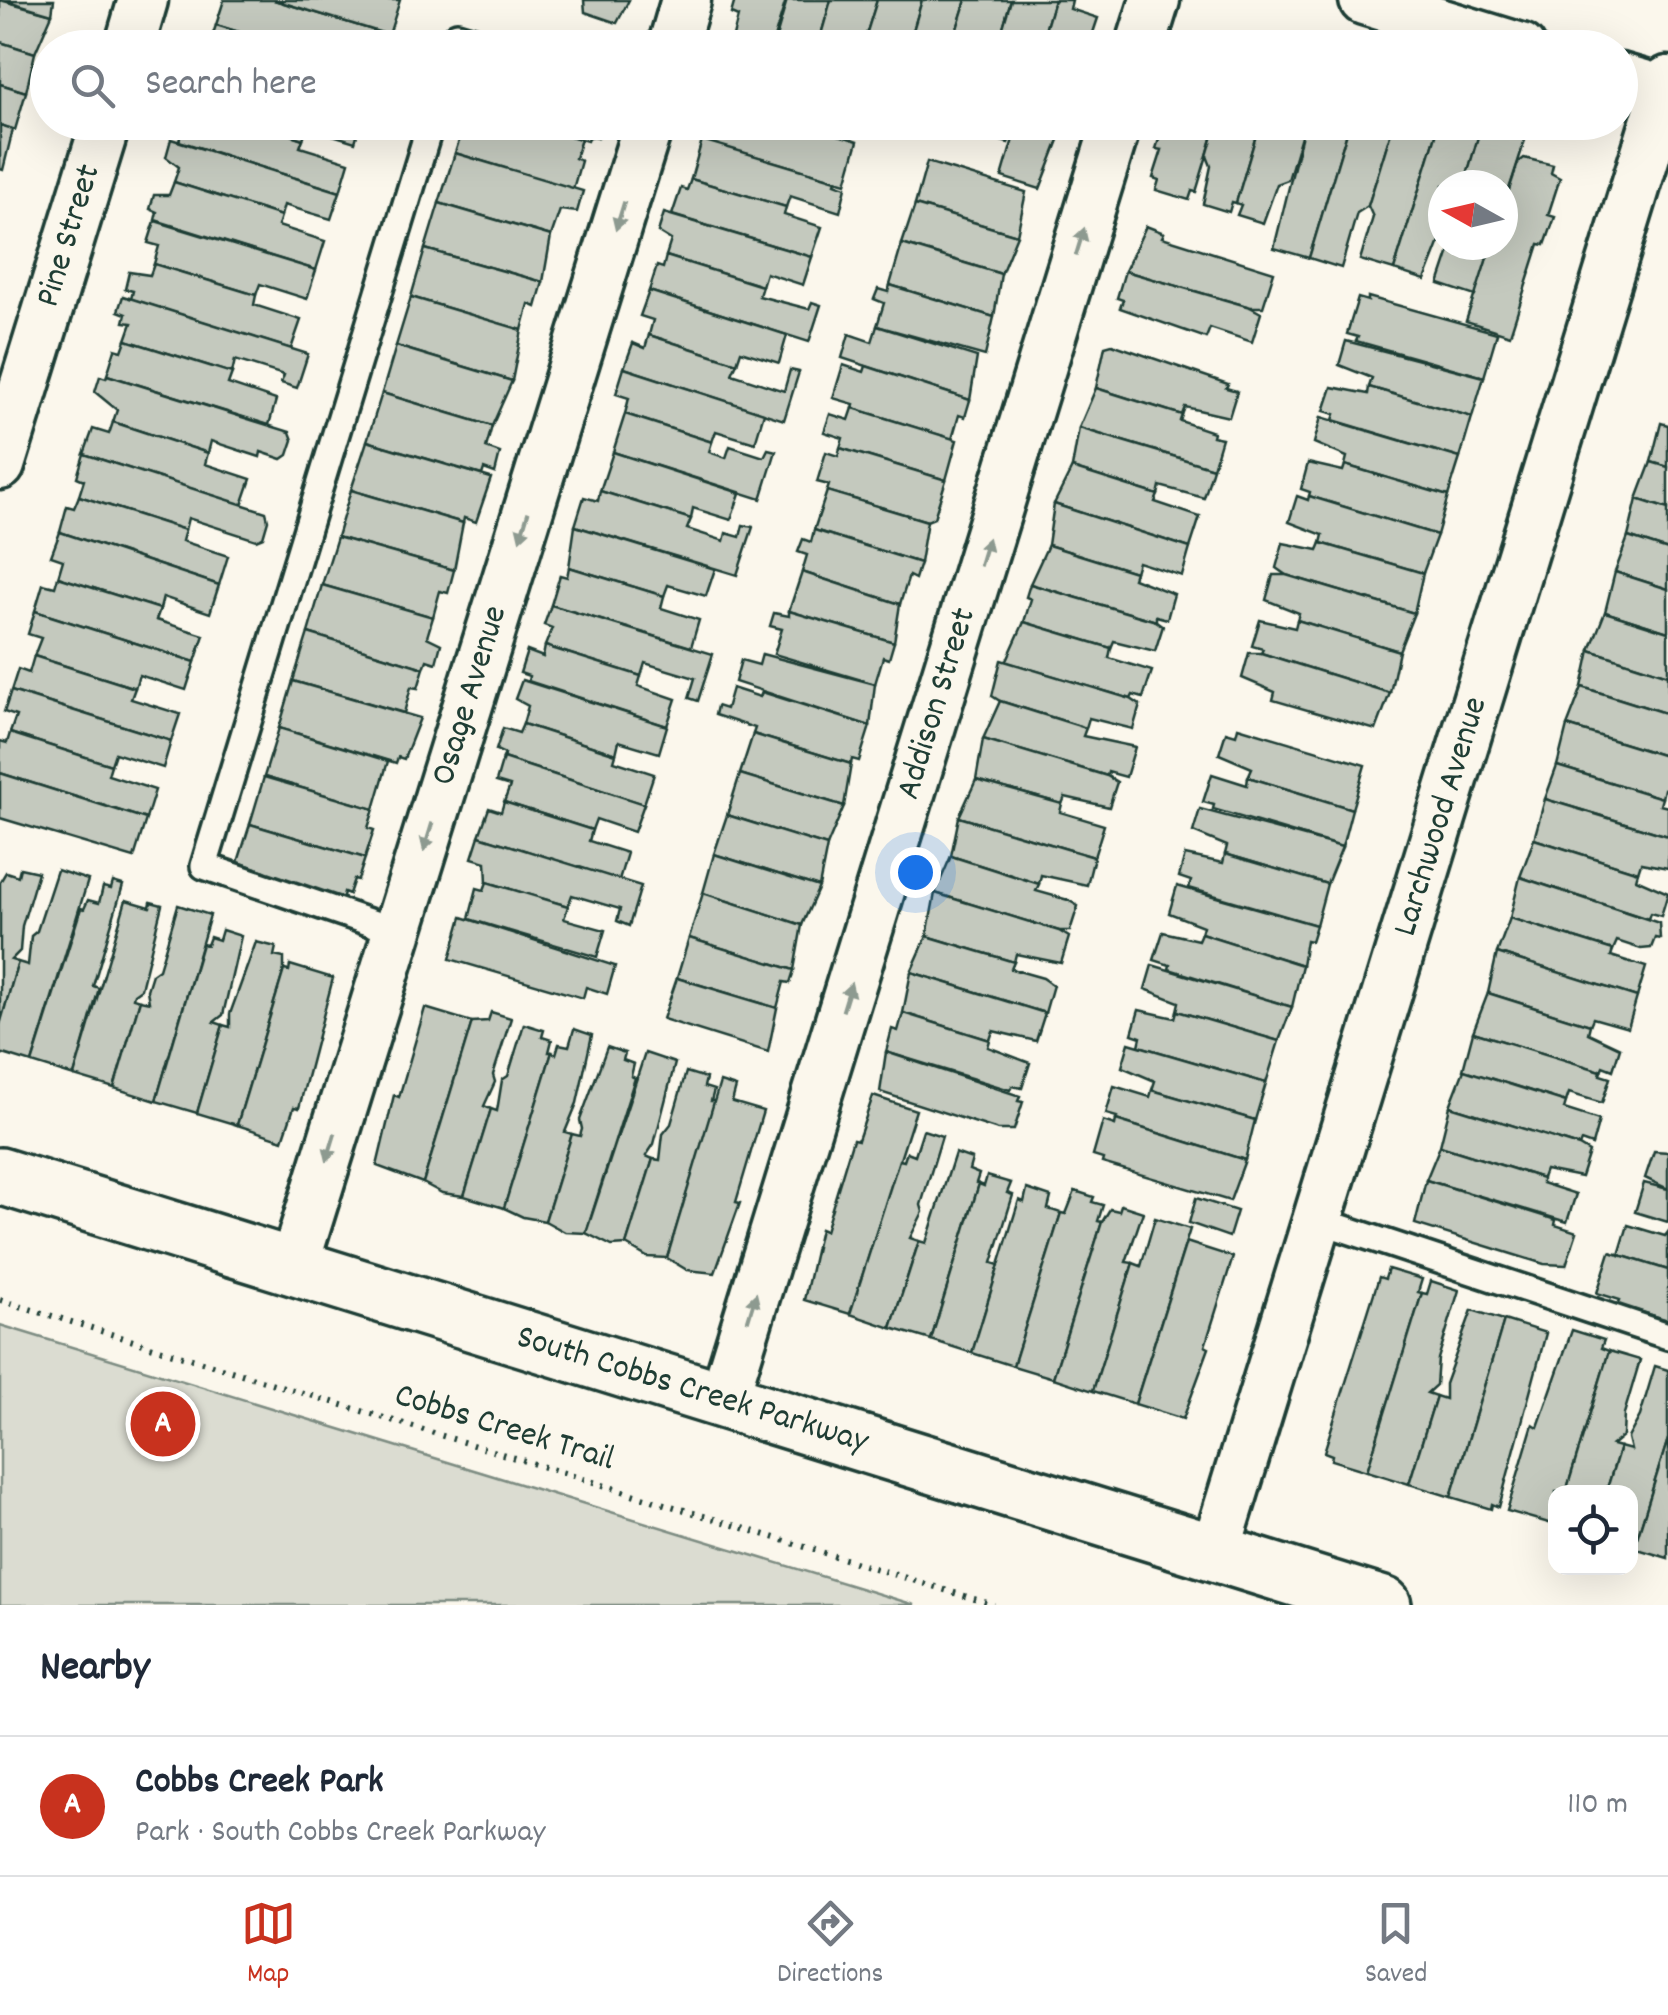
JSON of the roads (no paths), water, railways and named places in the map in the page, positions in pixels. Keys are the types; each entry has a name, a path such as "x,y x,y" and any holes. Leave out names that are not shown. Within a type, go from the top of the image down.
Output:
{"main road":[{"name":"South Cobbs Creek Parkway","path":"0,1176 1383,1605"}],"street":[{"path":"135,30 144,0"},
{"path":"677,30 686,0"},
{"path":"1146,30 1155,0"},
{"path":"1364,0 1462,30"},
{"path":"1638,82 1667,88"},
{"name":"Larchwood Avenue","path":"1216,1552 1667,88"},
{"name":"Pine Street","path":"0,465 100,140"},
{"name":"Osage Avenue","path":"292,1268 643,140"},
{"name":"Addison Street","path":"723,1400 1111,140"}],"lane":[{"path":"398,932 204,866 425,140"},
{"path":"1318,1220 1668,1336"}],"place":[{"name":"Cobbs Creek Park","path":"163,1424"}]}
